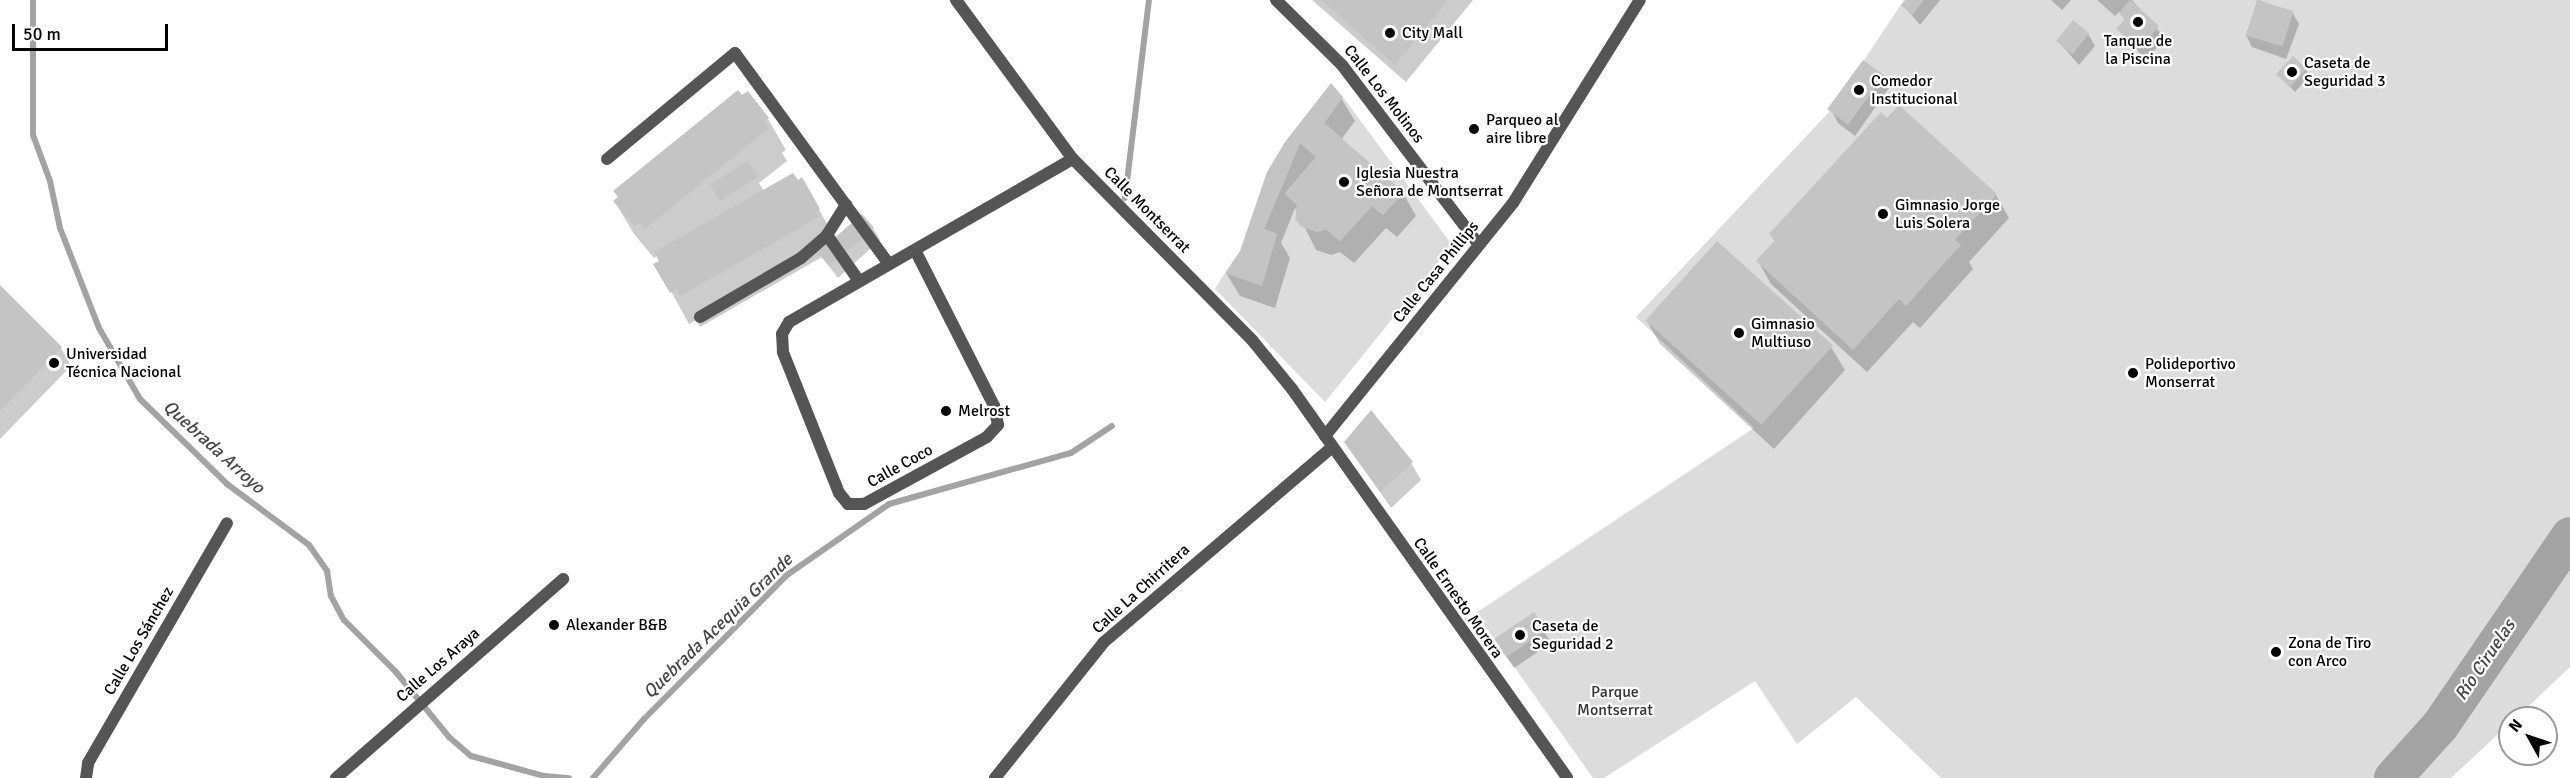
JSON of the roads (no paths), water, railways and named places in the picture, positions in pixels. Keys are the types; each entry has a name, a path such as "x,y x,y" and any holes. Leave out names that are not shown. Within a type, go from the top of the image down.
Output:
{"street":[{"name":"Calle Montserrat","path":"956,0 1073,159 1252,340 1324,436"},
{"name":"Calle Los Molinos","path":"1276,0 1342,65 1479,245"},
{"name":"Calle Casa Phillips","path":"1324,436 1526,184 1640,0"},
{"path":"607,159 735,53 889,264"},
{"name":"Calle Coco","path":"915,250 994,406 998,425 987,437 864,504 848,504 839,493 783,352 782,334 789,322 1073,159"},
{"path":"700,317 801,258 827,235 846,204"},
{"path":"827,235 859,281"},
{"name":"Calle Ernesto Morera","path":"1324,436 1567,778"},
{"name":"Calle La Chirritera","path":"995,778 1104,642 1332,447"},
{"name":"Calle Los Sánchez","path":"86,778 88,763 227,523"},
{"name":"Calle Los Araya","path":"336,778 563,579"}],"waterway":[{"name":"Quebrada Arroyo","path":"33,0 33,135 50,181 60,228 99,328 140,399 227,484 309,545 327,571 331,596 344,620 396,672 449,737 471,756 544,776 569,778"},
{"name":"Quebrada Acequia Grande","path":"1125,198 1149,0"},
{"name":"Quebrada Acequia Grande","path":"593,778 644,719 787,575 889,504 1071,453 1112,426"},
{"name":"Río Ciruelas","path":"2393,778 2440,726 2570,536"}],"place":[{"name":"Tanque de la Piscina","path":"2138,22"},
{"name":"City Mall","path":"1390,33"},
{"name":"Caseta de Seguridad 3","path":"2292,72"},
{"name":"Comedor Institucional","path":"1859,90"},
{"name":"Parqueo al aire libre","path":"1474,129"},
{"name":"Iglesia Nuestra Señora de Montserrat","path":"1344,182"},
{"name":"Gimnasio Jorge Luis Solera","path":"1883,214"},
{"name":"Gimnasio Multiuso","path":"1739,333"},
{"name":"Universidad Técnica Nacional","path":"54,363"},
{"name":"Polideportivo Monserrat","path":"2133,373"},
{"name":"Melrost","path":"946,411"},
{"name":"Alexander B&B","path":"554,625"},
{"name":"Caseta de Seguridad 2","path":"1520,635"},
{"name":"Zona de Tiro con Arco","path":"2276,652"}],"park label":[{"name":"Parque Montserrat","path":"1615,701"}]}
